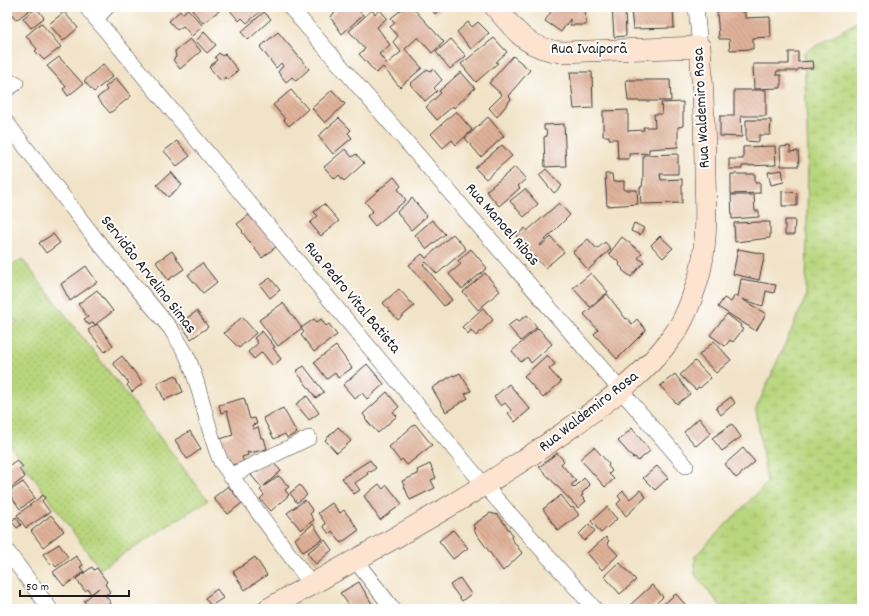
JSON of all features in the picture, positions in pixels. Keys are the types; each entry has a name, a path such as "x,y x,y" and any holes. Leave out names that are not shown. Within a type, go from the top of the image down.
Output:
{"street":[{"name":"Rua Pedro Vital Batista","path":"86,7 484,485 595,609"},
{"path":"96,19 107,7"},
{"name":"Rua Manoel Ribas","path":"290,7 686,466"},
{"name":"Rua Ivaiporã","path":"495,7 526,41 549,51 561,52 700,47"},
{"name":"Rua Waldemiro Rosa","path":"268,609 484,485 533,454 622,391 673,336 688,306 697,283 704,254 706,235 705,154 700,47 696,7"},
{"name":"Servidão Arvelino Simas","path":"7,122 95,238 180,343 192,368 215,447 230,476 311,584"},
{"path":"230,476 309,438"},
{"path":"7,551 50,609"},
{"path":"355,560 393,609"}],"green space":[{"path":"862,19 862,609 723,609 695,575 695,556 767,483 756,409 806,297 808,154 804,53"},
{"path":"22,259 208,500 100,569 7,441 7,330 17,323 7,310 7,268"}],"building":[{"path":"7,7 34,7 16,20"},
{"path":"196,7 224,7 203,23 192,10"},
{"path":"260,7 263,9 247,23 242,18 239,21 228,8"},
{"path":"338,7 363,7 359,11 363,15 342,34 330,17 339,9"},
{"path":"405,7 412,7 444,42 432,53 418,37 405,49 422,68 400,87 383,67 376,73 359,54 365,49 349,31 372,10 375,14 380,10 387,18 377,27 390,45 379,54 387,64 401,52 393,42 398,36 390,27 395,23 391,18"},
{"path":"429,7 442,7 435,14"},
{"path":"554,7 569,7 574,11 574,7 585,7 586,25 570,25 570,19 561,32 545,21"},
{"path":"612,7 625,7 626,36 614,37"},
{"path":"673,7 674,28 633,29 631,9"},
{"path":"720,7 740,7 741,12 745,12 745,18 770,17 771,37 753,38 753,49 730,50 729,39 719,39 717,11 721,11"},
{"path":"37,8 44,18 31,28 23,18"},
{"path":"188,9 203,26 192,36 183,26 177,30 169,21 180,11 182,14"},
{"path":"64,12 78,28 63,41 49,24"},
{"path":"264,12 271,19 248,40 241,32"},
{"path":"468,22 472,27 478,22 489,33 471,49 457,32"},
{"path":"41,23 61,47 44,60 35,51 37,49 26,36"},
{"path":"204,32 216,45 207,53 196,41"},
{"path":"278,32 309,69 296,81 292,77 286,82 278,72 283,66 281,63 276,68 260,47"},
{"path":"494,38 507,52 496,62 498,63 476,82 461,64"},
{"path":"190,39 201,51 180,69 173,60 176,57 175,51"},
{"path":"451,39 466,56 450,69 436,52"},
{"path":"789,52 798,52 798,62 812,61 813,68 798,69 797,71 777,71 776,75 781,75 781,88 754,89 753,64 789,64"},
{"path":"219,53 222,56 225,54 238,70 228,80 225,77 221,81 209,67 217,60 215,57"},
{"path":"513,56 530,70 508,96 511,99 497,117 489,108 502,95 489,83"},
{"path":"59,57 83,84 68,96 63,89 66,87 47,66"},
{"path":"103,64 113,76 94,92 84,81"},
{"path":"428,69 430,71 433,69 442,80 434,88 437,91 425,101 410,84"},
{"path":"461,72 475,88 454,108 453,106 437,120 426,107 441,93 439,91"},
{"path":"570,72 592,72 593,108 574,109"},
{"path":"116,78 131,96 110,113 97,98 107,90 105,87"},
{"path":"626,80 670,80 671,101 628,101"},
{"path":"291,90 308,109 289,126 273,105"},
{"path":"332,90 345,104 325,123 312,108"},
{"path":"734,90 766,90 766,116 741,116 742,137 720,136 720,116 734,116"},
{"path":"683,102 683,126 678,127 678,147 649,149 649,153 629,154 629,159 618,159 617,139 609,139 609,136 603,136 603,111 628,110 628,131 644,130 643,127 655,127 654,114 662,114 661,103"},
{"path":"456,111 472,130 456,145 452,140 443,148 431,134"},
{"path":"488,117 504,136 481,157 465,138"},
{"path":"339,118 351,130 348,133 352,138 333,154 318,136"},
{"path":"746,120 771,120 770,135 759,135 759,142 746,141"},
{"path":"564,124 566,166 545,167 544,137 547,136 546,130 544,130 544,125"},
{"path":"177,141 190,156 177,166 164,151"},
{"path":"502,145 512,156 486,179 475,168"},
{"path":"775,146 776,165 742,166 742,169 729,169 729,159 743,159 743,147"},
{"path":"790,146 790,152 798,151 799,166 781,166 780,147"},
{"path":"345,149 352,157 356,154 364,163 344,181 339,175 335,179 324,167"},
{"path":"678,154 678,174 660,174 661,180 682,179 682,203 641,204 640,187 642,187 643,180 643,155"},
{"path":"515,167 526,179 518,186 520,188 499,206 486,191"},
{"path":"546,169 562,186 554,193 539,175"},
{"path":"782,170 784,182 771,185 768,172"},
{"path":"171,172 182,185 168,197 157,185"},
{"path":"605,174 612,174 613,182 624,181 624,190 637,190 638,204 607,206"},
{"path":"731,174 755,174 755,183 760,183 760,193 731,194"},
{"path":"394,177 401,186 398,189 406,200 375,226 367,216 373,211 365,202"},
{"path":"525,189 538,204 524,217 510,201"},
{"path":"782,191 797,193 797,206 782,206"},
{"path":"731,195 754,195 755,211 759,211 759,217 732,219"},
{"path":"412,198 427,216 411,230 397,212"},
{"path":"559,203 570,215 540,245 541,246 551,237 564,252 545,268 516,236 525,228 527,231"},
{"path":"324,204 339,221 321,236 310,223 318,216 314,212"},
{"path":"249,215 277,246 262,258 237,224"},
{"path":"432,220 445,234 427,249 415,235"},
{"path":"785,220 795,220 794,235 785,235"},
{"path":"770,222 770,238 735,242 734,223"},
{"path":"634,223 644,228 640,235 631,231"},
{"path":"53,234 60,243 46,253 39,243"},
{"path":"453,234 466,249 437,274 426,262 423,264 452,300 444,306 409,265 422,254 426,258"},
{"path":"660,236 673,248 663,258 651,245"},
{"path":"622,237 642,253 638,258 644,262 631,277 622,270 623,269 619,265 620,263 609,254"},
{"path":"588,239 597,249 605,242 611,249 588,270 573,252"},
{"path":"471,249 487,268 462,289 449,274 461,264 458,261"},
{"path":"738,249 765,254 759,280 733,274"},
{"path":"172,251 184,269 168,280 156,262"},
{"path":"202,263 217,282 203,293 188,275"},
{"path":"86,266 97,282 70,301 61,284"},
{"path":"485,273 500,291 478,310 463,292"},
{"path":"591,273 608,292 590,307 573,288"},
{"path":"270,278 280,290 270,298 260,285"},
{"path":"741,279 776,285 774,293 766,291 763,306 742,299 766,314 756,331 718,307 724,298 731,302 735,295 738,297"},
{"path":"399,289 414,306 398,320 383,303"},
{"path":"97,290 113,311 95,325 93,322 89,325 84,319 88,317 78,304"},
{"path":"607,294 626,319 627,318 632,324 637,319 646,330 617,359 594,334 598,330 584,314"},
{"path":"283,303 302,328 278,346 259,320"},
{"path":"483,308 493,320 476,336 471,330 468,334 462,327"},
{"path":"197,311 208,327 191,339 180,323"},
{"path":"727,314 741,325 740,327 743,329 733,342 730,340 725,346 710,335"},
{"path":"527,315 537,327 521,341 508,326 517,319 519,321"},
{"path":"242,317 256,333 239,348 224,333"},
{"path":"314,319 317,322 321,319 326,326 329,324 337,335 314,352 301,335 304,332 301,328"},
{"path":"97,324 113,345 105,352 88,330"},
{"path":"538,328 552,344 531,363 527,357 521,362 512,351"},
{"path":"262,331 275,347 273,348 281,359 273,366 262,352 254,359 248,352 258,343 254,338"},
{"path":"714,341 731,360 716,373 699,355"},
{"path":"336,346 352,368 338,378 335,373 327,379 314,362"},
{"path":"547,355 555,364 549,369 561,382 543,398 524,376"},
{"path":"122,356 143,383 132,392 127,385 129,383 113,363"},
{"path":"695,361 711,378 696,390 680,375"},
{"path":"367,364 384,384 367,399 362,393 355,399 343,385"},
{"path":"304,366 324,392 316,398 296,371"},
{"path":"460,373 471,391 465,394 468,398 446,412 432,388 453,375 454,376"},
{"path":"675,374 690,394 677,404 660,386"},
{"path":"176,375 183,392 164,400 157,383"},
{"path":"509,384 530,409 515,422 508,413 511,410 505,403 501,406 494,397"},
{"path":"387,392 399,407 393,412 397,416 378,433 365,419 366,418 363,414"},
{"path":"307,396 319,413 309,420 296,404"},
{"path":"731,397 735,403 721,415 716,408"},
{"path":"244,398 250,419 255,418 257,424 252,425 253,429 258,427 261,438 264,438 267,449 250,453 247,452 248,455 242,457 244,462 228,466 220,439 233,435 227,411 221,413 219,405"},
{"path":"283,408 297,433 287,438 285,434 274,439 263,418"},
{"path":"699,418 711,433 696,446 684,432"},
{"path":"415,424 432,445 407,465 402,459 400,461 389,447"},
{"path":"732,424 741,437 722,451 712,438"},
{"path":"338,427 351,441 337,453 325,440"},
{"path":"632,428 650,451 638,461 635,457 633,458 618,441"},
{"path":"190,431 201,449 187,459 175,440"},
{"path":"594,447 609,464 608,466 612,471 609,474 614,479 605,487 580,459"},
{"path":"743,448 755,462 736,478 725,464"},
{"path":"557,453 564,461 561,464 576,481 571,485 574,488 584,478 590,485 581,496 586,501 578,508 539,467"},
{"path":"269,458 281,471 264,486 279,476 289,487 285,490 289,495 271,511 260,499 264,495 260,490 262,488 251,475"},
{"path":"17,460 23,467 19,469 25,477 7,491 7,467"},
{"path":"370,460 376,468 371,472 367,472 368,474 355,483 360,490 354,494 342,478"},
{"path":"430,464 436,478 431,480 435,488 410,500 402,481 418,474 417,470"},
{"path":"657,466 668,478 655,490 643,478"},
{"path":"23,482 35,498 20,509 8,492"},
{"path":"379,484 383,489 387,485 402,504 380,520 364,496"},
{"path":"300,485 307,495 297,503 290,493"},
{"path":"228,486 242,503 228,514 213,498"},
{"path":"640,490 646,497 626,516 617,504 621,500 618,496 623,491 630,499"},
{"path":"43,495 45,498 42,501 50,512 26,528 17,515"},
{"path":"561,495 571,508 573,507 579,515 558,531 543,509"},
{"path":"305,500 313,511 310,514 314,520 301,530 287,513"},
{"path":"332,503 340,513 344,510 359,530 341,543 332,531 329,534 323,526 326,524 318,513"},
{"path":"607,507 617,519 601,533 591,521"},
{"path":"490,513 498,515 513,535 511,538 522,553 503,571 473,529 475,529 473,525"},
{"path":"51,515 64,531 43,547 31,531"},
{"path":"16,517 21,525 17,528 11,521"},
{"path":"313,524 323,539 303,552 295,539"},
{"path":"589,524 595,531 584,541 579,534"},
{"path":"453,530 468,548 453,559 439,541"},
{"path":"606,537 609,541 607,543 618,555 602,570 587,553"},
{"path":"325,540 332,550 316,564 307,553"},
{"path":"59,544 68,557 56,567 53,563 51,565 43,554"},
{"path":"76,556 83,565 80,567 84,572 64,586 53,572"},
{"path":"255,557 267,575 245,590 233,572"},
{"path":"619,562 636,580 620,594 604,576"},
{"path":"92,567 94,570 97,568 107,582 105,584 110,592 105,595 111,603 103,609 89,609 84,601 99,588 91,594 88,589 85,591 76,579"},
{"path":"460,578 471,594 462,601 450,585"},
{"path":"359,582 375,609 359,609 358,607 352,609 340,593"},
{"path":"652,585 663,597 650,609 631,609 629,606"},
{"path":"217,589 223,598 211,606 205,598"},
{"path":"676,594 689,609 659,609 672,597"},
{"path":"7,600 14,609 7,609"}]}
